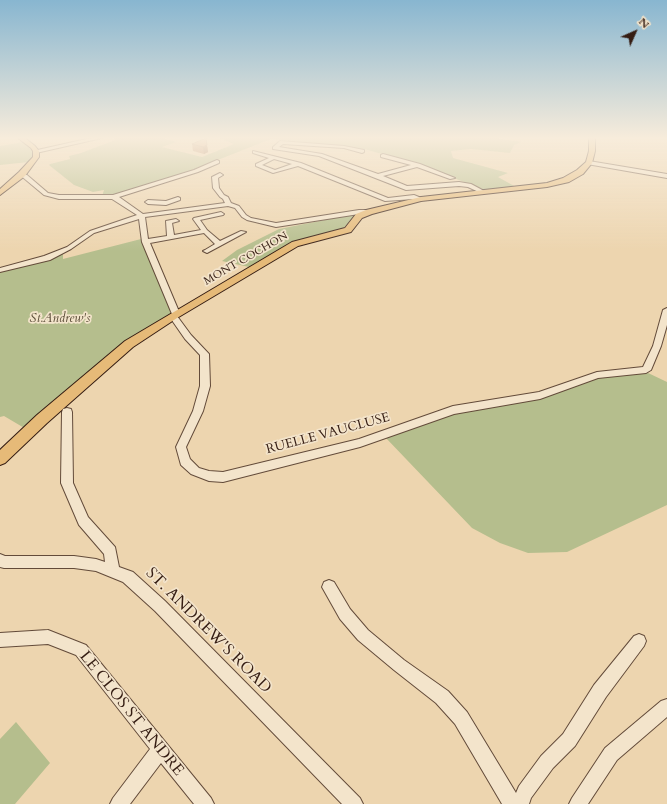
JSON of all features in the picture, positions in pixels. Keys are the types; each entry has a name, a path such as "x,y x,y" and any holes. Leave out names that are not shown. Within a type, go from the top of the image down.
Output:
{"main road":[{"path":"2,190 20,176"},
{"name":"MONT COCHON","path":"0,459 42,419 129,344 174,315 295,244 348,230 359,216 370,212 421,199 547,185 575,176"}],"street":[{"path":"25,176 46,194 59,198 113,197 182,176"},
{"path":"220,176 216,176 216,188 222,196 226,198 228,204"},
{"path":"327,176 387,200 414,198 421,199"},
{"path":"378,176 406,188 459,184 469,185 483,192"},
{"path":"446,176 452,178"},
{"path":"169,192 178,199 185,209"},
{"path":"113,197 120,200 142,216 145,242 174,315"},
{"path":"148,202 166,203 178,199"},
{"path":"0,270 47,258 69,248 92,232 142,216 185,209 228,204 237,207 244,216 249,219 271,224 295,224 341,215 370,212"},
{"path":"187,220 221,214"},
{"path":"196,219 205,231 219,244"},
{"path":"171,237 168,222 176,221"},
{"path":"145,242 205,231"},
{"path":"207,251 243,232"},
{"name":"RUELLE VAUCLUSE","path":"174,315 188,337 204,354 205,360 204,386 198,411 181,447 182,453 185,462 195,471 209,476 223,477 360,442 453,410 540,395 597,375 646,370 657,346 667,310"},
{"path":"67,412 67,483 83,521 110,551 113,570"},
{"name":"ST. ANDREW'S ROAD","path":"1,565 74,562 96,565 113,570 128,577 160,606 354,804"},
{"path":"329,587 345,614 363,635 398,665 442,698 461,718 512,804"},
{"name":"LE CLOS ST ANDRE","path":"0,640 48,638 81,650 205,804"},
{"path":"520,804 525,792 547,762 570,740 600,691 639,641"},
{"path":"578,804 611,754 667,707"},
{"path":"119,804 161,749"}],"green space":[{"path":"62,176 178,176 114,196 102,196 104,190 93,192 74,185"},
{"path":"448,176 502,176 498,177 516,187 484,190"},
{"path":"359,214 352,218 343,229 291,242 249,267 222,261 237,250 279,229"},
{"name":"St.Andrew's","path":"141,239 172,313 26,429 4,416 0,417 0,272 50,259 63,253 63,259"},
{"path":"646,372 667,382 667,505 567,552 528,553 500,543 472,528 385,437 455,412 548,396 570,386 599,378"},
{"path":"16,722 50,763 15,804 0,804 0,739"}]}
